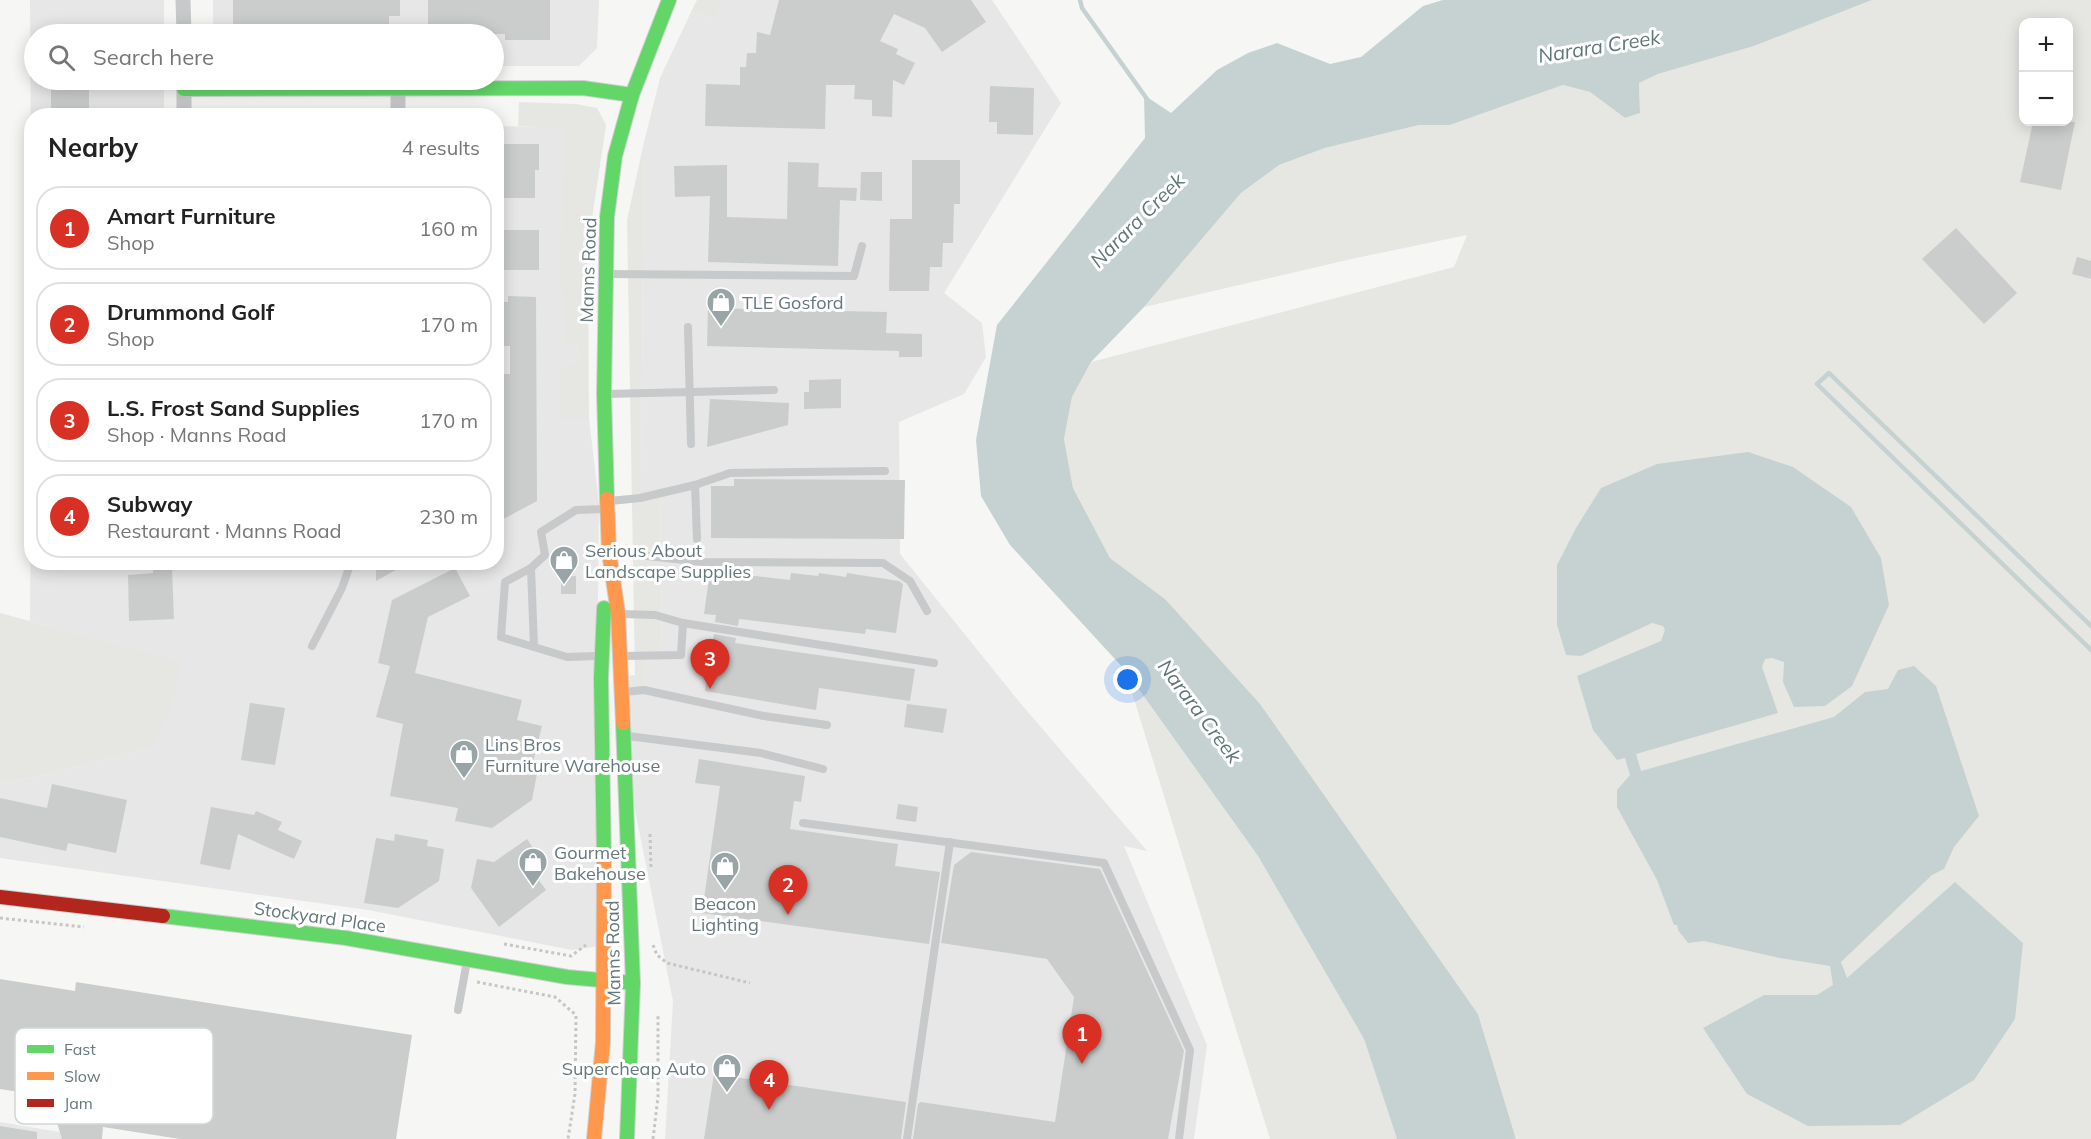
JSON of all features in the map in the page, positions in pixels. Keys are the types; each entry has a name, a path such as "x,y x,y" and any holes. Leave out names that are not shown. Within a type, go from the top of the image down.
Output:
{"main road":[{"name":"Manns Road","path":"594,1139 601,1080 604,980 602,627 609,552 604,394 605,274 611,183 632,95 669,0"},
{"path":"504,88 583,88 632,95"},
{"name":"Manns Road","path":"609,552 618,613 633,983 627,1139"},
{"name":"Stockyard Place","path":"0,897 334,936 567,977 633,983"}],"street":[{"path":"183,0 184,24"},
{"path":"184,90 184,108"},
{"path":"398,90 398,108"}],"lane":[{"path":"605,274 854,276 862,246"},
{"path":"688,327 691,444"},
{"path":"604,394 774,390"},
{"path":"602,656 567,657 501,637 505,582 531,568 545,555 541,532 576,510 695,485 730,473 885,471"},
{"path":"695,485 697,539"},
{"path":"609,552 631,552 703,562 883,563 910,581 927,611"},
{"path":"531,568 534,647"},
{"path":"312,646 342,588 348,570"},
{"path":"618,613 655,615 683,622 934,663"},
{"path":"619,656 681,655 683,622"},
{"path":"621,692 644,690 764,716 827,725"},
{"path":"623,736 761,753 824,769"},
{"path":"803,823 1104,863 1190,1050 1179,1139"},
{"path":"908,1139 950,842"},
{"path":"458,1010 468,958"}],"path":[{"path":"649,830 651,874"},
{"path":"0,918 91,928"},
{"path":"651,940 657,955 667,963 750,983"},
{"path":"504,944 571,956 585,945"},
{"path":"464,979 555,997 576,1015 575,1094 568,1139"},
{"path":"653,1139 658,1097 658,1016"}],"shaded area":[{"path":"30,0 164,0 164,24 30,24"},
{"path":"213,0 599,0 597,48 579,66 504,66 504,24 213,24"},
{"path":"697,0 724,0 717,11 725,15 723,20 691,12"},
{"path":"724,0 992,0 1061,103 944,293 982,323 986,357 964,394 899,422 900,554 1021,704 1147,851 1124,846 1207,1045 1194,1139 665,1139 673,1001 629,780 625,676 635,675 645,683 645,661 662,663 660,485 641,492 644,142 660,78 691,12 723,20 717,11"},
{"path":"1872,0 2091,0 2091,1139 1516,1139 1478,1014 1385,883 1165,599 1110,558 1073,488 1064,439 1072,397 1091,362 1454,267 1467,235 1144,307 1241,193 1279,165 1325,148 1419,125 1450,125 1563,85 1590,92 1625,118 1640,113 1639,83 1658,74 1754,46"},
{"path":"31,90 164,90 164,108 31,108"},
{"path":"519,102 576,104 597,108 606,125 588,245 589,418 560,418 560,368 579,363 577,343 566,344 561,271 564,128 518,126"},
{"path":"504,126 564,127 566,343 577,343 579,363 560,418 589,418 599,504 597,692 600,946 572,950 368,910 0,858 0,782 31,778 154,747 181,663 30,621 30,570 504,570"},
{"path":"644,142 641,491 660,485 662,663 645,661 645,684 635,675 627,220"},
{"path":"0,613 181,662 175,693 154,747 31,778 0,782"},
{"path":"1125,670 1258,856 1364,1039 1397,1139 1270,1139"},
{"path":"0,1122 101,1139 0,1139"}],"water":[{"name":"Narara Creek","path":"1443,0 1872,0 1754,46 1658,74 1639,83 1640,113 1625,118 1590,92 1563,85 1450,125 1419,125 1325,148 1279,165 1241,193 1144,307 1091,362 1072,397 1064,439 1073,488 1110,558 1165,599 1260,704 1478,1014 1516,1139 1397,1139 1364,1039 1258,856 1125,670 1010,545 981,496 976,440 997,325 1145,138 1144,95 1171,113 1217,70 1248,53 1277,43 1330,64 1361,57 1423,6"},
{"path":"1748,452 1793,467 1851,507 1881,558 1889,605 1852,686 1825,706 1794,707 1783,682 1784,662 1772,658 1765,659 1762,667 1778,713 1636,754 1641,771 1834,717 1865,692 1888,689 1898,670 1914,666 1936,686 1979,816 1954,847 1944,869 1932,875 1841,962 1847,978 1955,882 2023,943 2015,1019 1974,1080 1900,1125 1808,1126 1747,1094 1703,1028 1764,995 1817,995 1833,985 1830,966 1780,958 1704,941 1688,943 1677,925 1674,925 1657,880 1617,807 1617,790 1630,775 1625,758 1617,760 1593,730 1577,676 1661,641 1665,630 1663,626 1652,623 1581,656 1566,655 1557,625 1557,565 1576,528 1601,488 1657,464"}],"building":[{"path":"233,0 400,0 400,16 389,16 389,24 233,24"},
{"path":"428,0 550,0 550,40 505,40 504,24 428,24"},
{"path":"779,0 971,0 986,22 942,52 925,28 894,14 880,41 898,49 896,54 915,63 904,85 893,80 892,117 872,116 872,100 854,99 855,85 826,85 825,129 705,126 706,84 740,85 740,67 746,67 747,53 756,53 757,32 770,35"},
{"path":"990,86 1034,88 1033,135 997,134 997,122 989,122"},
{"path":"51,90 89,90 89,108 51,108"},
{"path":"2075,122 2061,190 2020,182 2032,126 2073,126"},
{"path":"504,144 539,144 539,170 535,170 535,198 504,198"},
{"path":"912,160 960,160 960,204 954,204 953,243 943,243 942,267 930,267 929,291 889,291 890,219 912,219"},
{"path":"788,162 819,163 818,187 857,188 856,201 840,200 838,266 708,262 710,196 675,197 674,166 727,165 727,217 787,219"},
{"path":"861,172 882,172 882,201 860,200"},
{"path":"1956,228 2017,293 1984,324 1922,259"},
{"path":"504,230 539,230 539,270 504,270"},
{"path":"2077,257 2091,261 2091,279 2072,274"},
{"path":"508,296 536,297 537,501 504,519 504,374 510,374 510,346 504,346 504,302 508,302"},
{"path":"708,308 887,312 886,333 922,334 922,357 899,357 899,351 707,346"},
{"path":"841,379 841,408 804,409 804,392 809,392 809,380"},
{"path":"710,399 789,403 788,425 707,447"},
{"path":"734,479 905,480 904,539 711,538 711,486 734,486"},
{"path":"153,570 172,570 174,619 129,621 128,575 153,573"},
{"path":"376,570 396,570 376,581"},
{"path":"451,570 456,570 470,596 428,617 415,673 522,700 517,720 542,726 533,762 539,763 532,800 492,828 455,821 458,808 390,796 403,724 376,717 390,666 378,663 392,600"},
{"path":"710,571 790,580 791,573 818,576 819,573 846,577 847,573 899,581 903,584 896,633 866,629 865,634 739,619 738,626 715,622 716,615 704,614"},
{"path":"576,576 576,594 561,594 561,577"},
{"path":"714,634 736,638 735,643 915,669 910,701 819,688 816,710 705,691"},
{"path":"250,703 285,708 275,765 241,760"},
{"path":"907,704 947,709 943,733 904,727"},
{"path":"699,759 805,776 801,802 794,801 790,829 898,844 895,866 940,872 929,944 702,913 720,786 695,783"},
{"path":"52,784 127,800 116,853 68,843 66,851 0,837 0,798 47,808"},
{"path":"898,804 918,807 916,822 896,819"},
{"path":"211,807 254,815 256,811 282,822 278,830 302,841 294,859 238,834 230,870 200,864"},
{"path":"395,834 428,840 427,846 444,849 439,881 398,908 364,903 376,838 394,841"},
{"path":"527,839 541,860 530,868 546,890 499,927 471,888 477,859 494,862"},
{"path":"971,852 1100,869 1184,1051 1168,1139 913,1139 918,1104 921,1102 1055,1122 1074,997 1047,959 941,943 954,865"},
{"path":"0,979 75,991 76,982 412,1035 396,1139 180,1139 103,1127 102,1139 62,1139 57,1124 213,1124 213,1028 15,1028 15,1091 0,1089"},
{"path":"714,1074 906,1102 901,1139 704,1139"},
{"path":"0,1126 37,1132 37,1139 0,1139"}],"waterway":[{"path":"1080,0 1082,8 1147,99"},
{"path":"2091,626 1829,373 1817,384 2091,650"}],"traffic: fast":[{"path":"607,499 604,394 607,217 615,156 632,95 669,0"},
{"path":"504,88 583,88 632,95"},
{"path":"604,608 601,678 604,860"},
{"path":"623,723 633,983 627,1139"},
{"path":"163,916 346,938 567,977 633,983"}],"traffic: slow":[{"path":"607,499 609,552 618,613 623,723"},
{"path":"594,1139 603,1042 604,860"}],"traffic: jam":[{"path":"0,897 163,916"}],"place":[{"name":"TLE Gosford","path":"721,328"},
{"name":"Serious About Landscape Supplies","path":"564,586"},
{"name":"L.S. Frost Sand Supplies","path":"710,689"},
{"name":"Lins Bros Furniture Warehouse","path":"464,780"},
{"name":"Gourmet Bakehouse","path":"533,888"},
{"name":"Beacon Lighting","path":"725,892"},
{"name":"Drummond Golf","path":"788,915"},
{"name":"Amart Furniture","path":"1082,1064"},
{"name":"Supercheap Auto","path":"727,1094"},
{"name":"Subway","path":"769,1110"}]}
